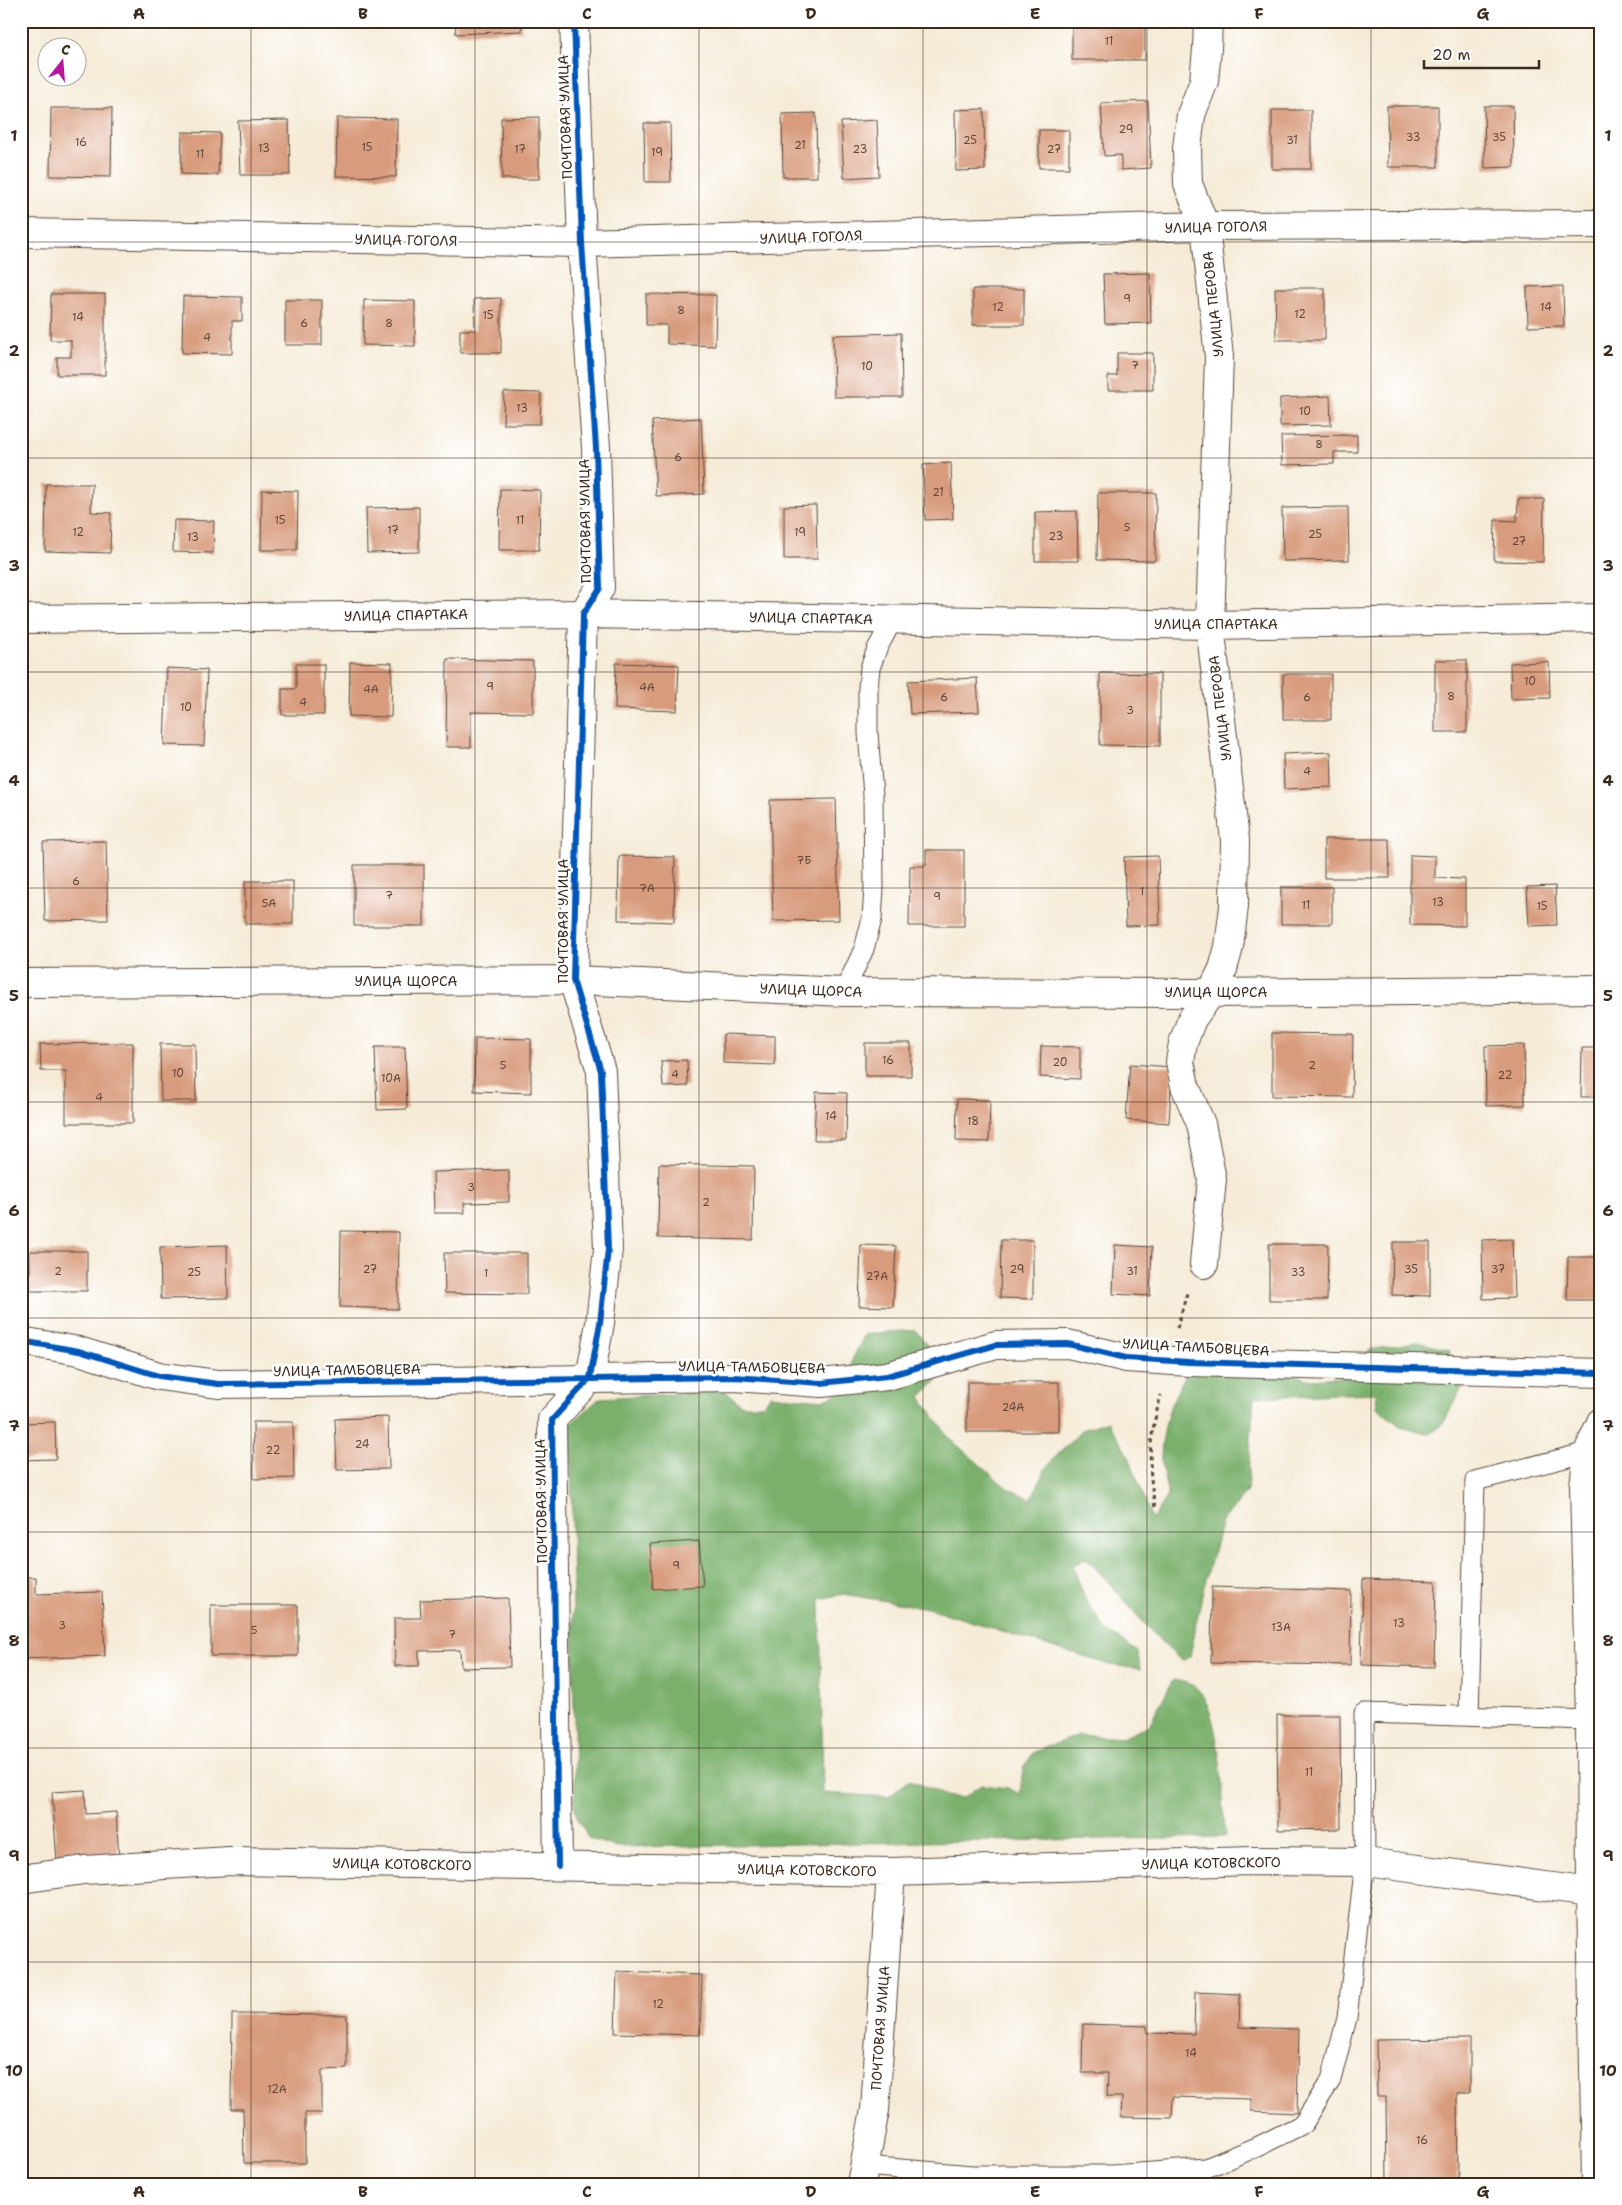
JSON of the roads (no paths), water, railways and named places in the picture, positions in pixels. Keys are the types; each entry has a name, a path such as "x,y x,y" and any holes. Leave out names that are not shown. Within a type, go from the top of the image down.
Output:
{"street":[{"name":"ПОЧТОВАЯ УЛИЦА","path":"558,1866 552,1420 590,1378 600,1323 608,1249 601,1071 572,980 583,614 600,588 596,448 582,243 574,21"},
{"name":"УЛИЦА ПЕРОВА","path":"1204,1264 1212,1179 1201,1124 1186,1086 1180,1062 1183,1043 1192,1019 1211,993 1229,948 1234,906 1235,840 1210,625 1220,357 1205,226 1188,184 1187,148 1191,115 1204,81 1208,21"},
{"name":"УЛИЦА ГОГОЛЯ","path":"21,233 582,243 1205,226 1601,224"},
{"name":"УЛИЦА СПАРТАКА","path":"21,619 583,614 1210,625 1601,618"},
{"name":"УЛИЦА ЩОРСА","path":"21,983 572,980 844,992 1211,993 1601,990"},
{"name":"УЛИЦА ТАМБОВЦЕВА","path":"21,1341 79,1351 159,1376 218,1384 734,1377 821,1383 887,1376 996,1345 1068,1344 1126,1358 1189,1362 1601,1373"},
{"path":"1596,2184 1590,1720 1584,1486 1588,1452 1601,1422"},
{"name":"УЛИЦА КОТОВСКОГО","path":"21,1879 84,1870 229,1861 891,1872 1252,1860 1365,1862 1591,1892"},
{"name":"ПОЧТОВАЯ УЛИЦА","path":"863,2175 875,2110 891,1872"}],"lane":[{"path":"844,992 864,949 872,919 874,888 873,795 868,733 868,688 870,668 877,649 893,619"},
{"path":"1469,1716 1474,1481 1588,1452"},
{"path":"863,2175 1112,2175 1206,2168 1257,2147 1303,2124 1331,2080 1347,2018 1365,1862 1364,1713 1590,1720"}]}
